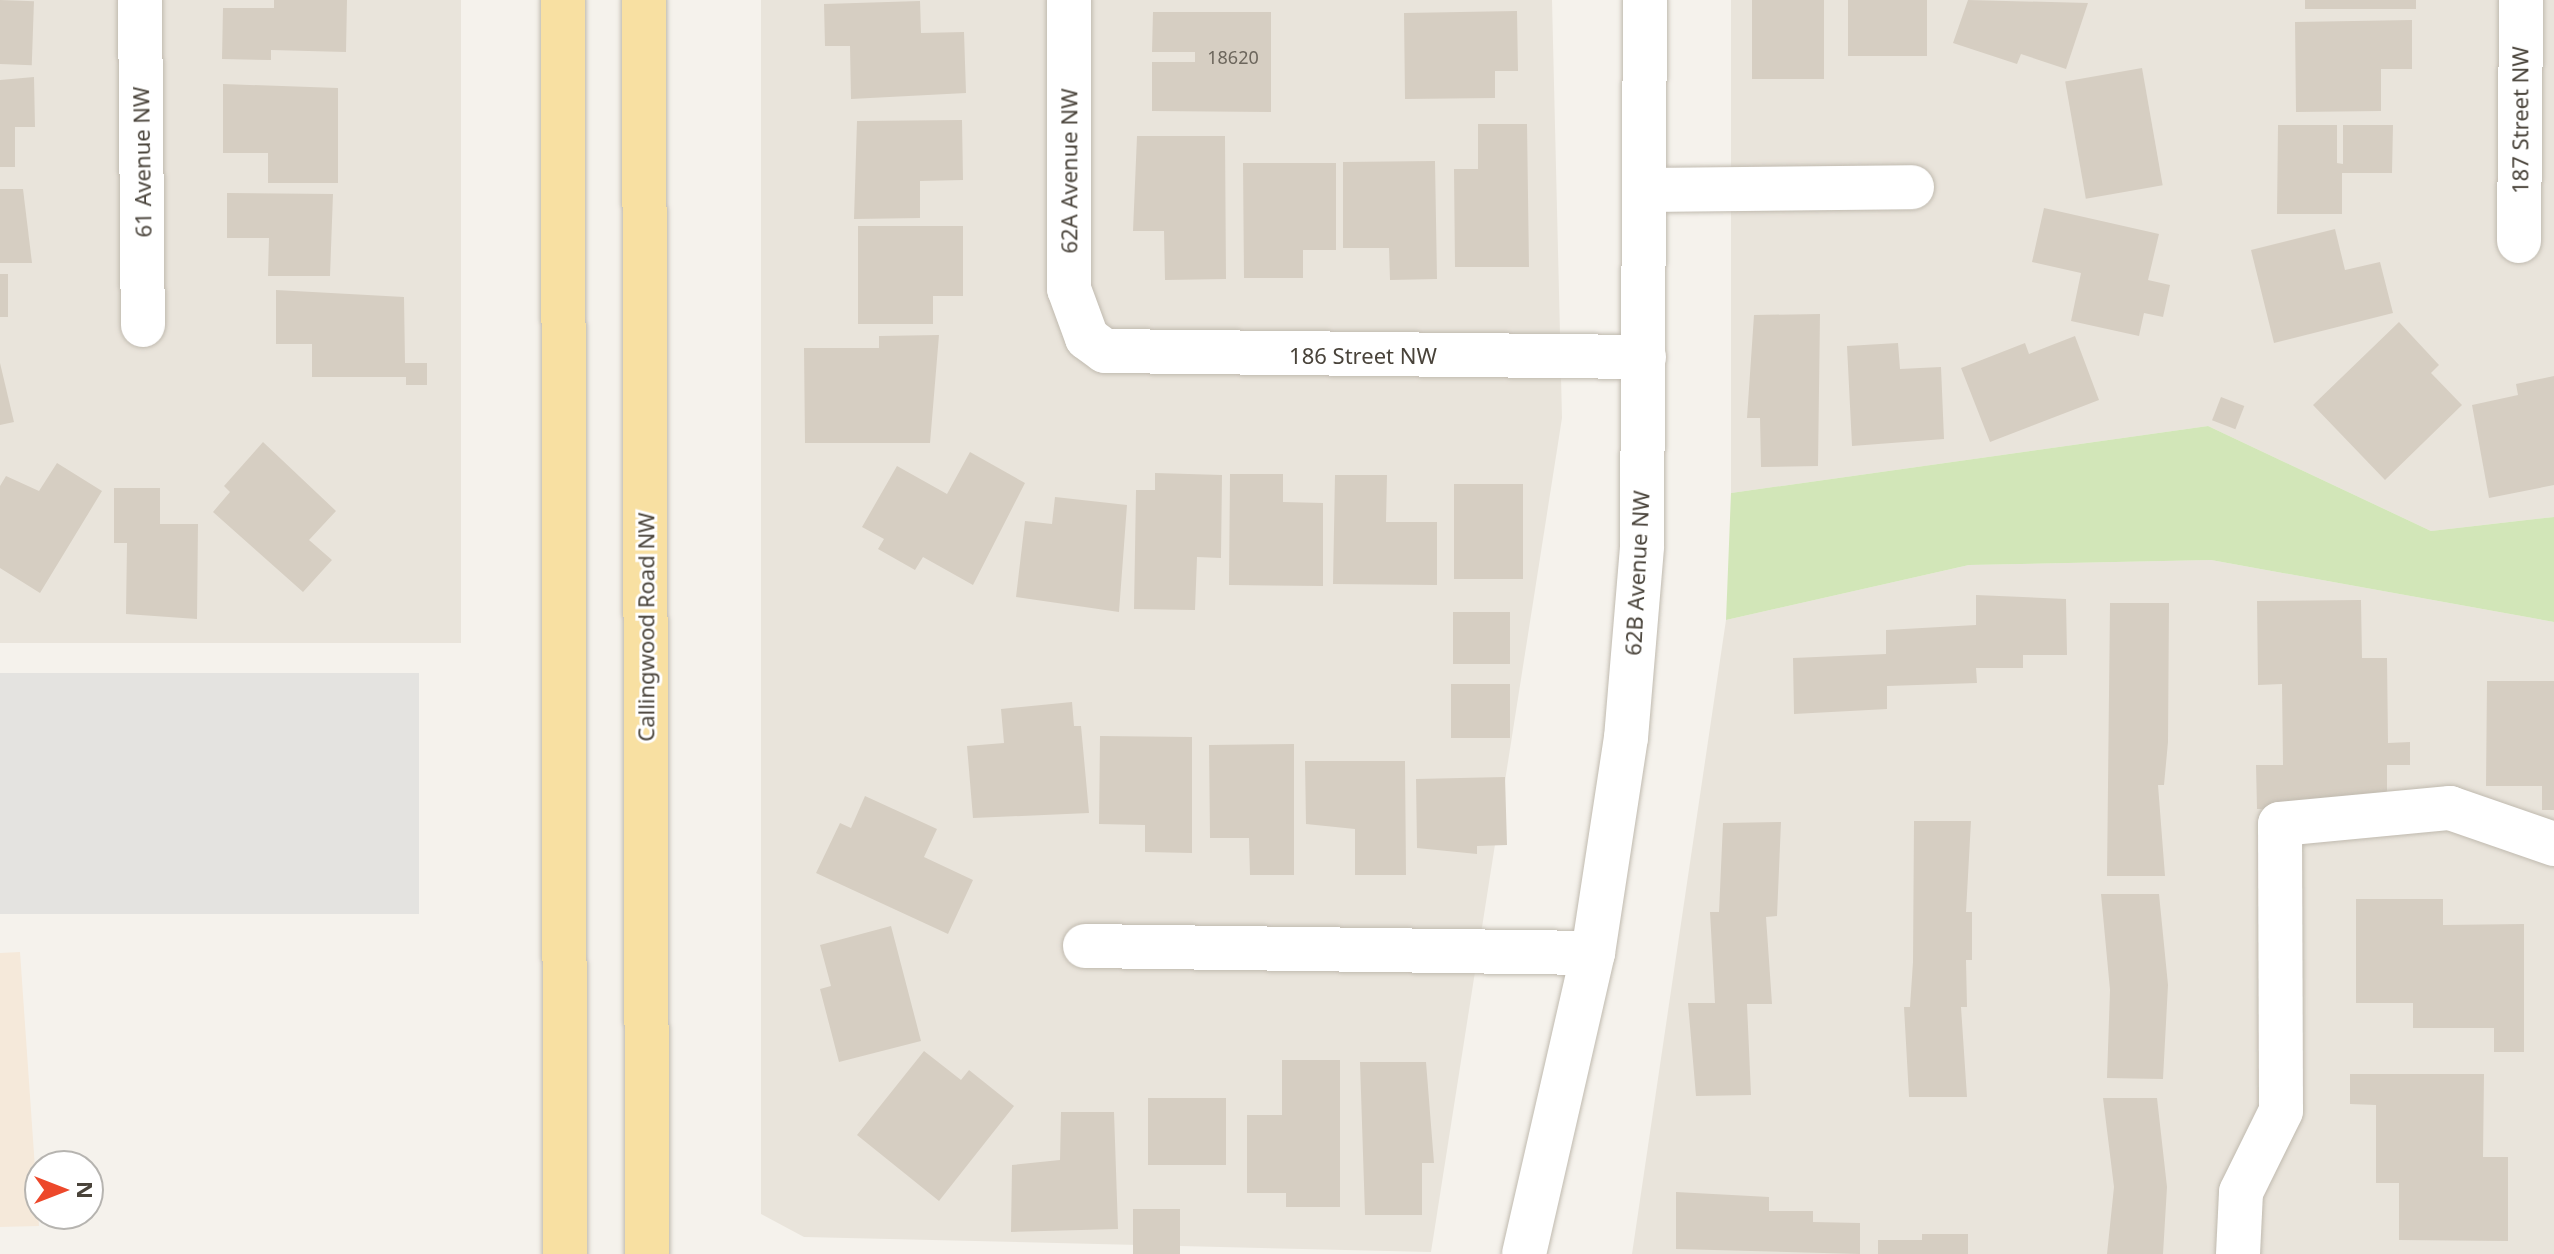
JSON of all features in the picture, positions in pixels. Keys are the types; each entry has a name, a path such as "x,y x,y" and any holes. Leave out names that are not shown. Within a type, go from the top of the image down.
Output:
{"main road":[{"path":"563,0 565,1254"},
{"name":"Callingwood Road NW","path":"644,0 647,1254"}],"street":[{"name":"61 Avenue NW","path":"140,0 143,325"},
{"name":"62A Avenue NW","path":"1069,0 1069,289 1087,338"},
{"name":"62B Avenue NW","path":"1524,1254 1593,953 1626,738 1639,577 1644,357 1645,0"},
{"name":"187 Street NW","path":"2519,241 2521,0"},
{"path":"1645,190 1912,187"},
{"name":"186 Street NW","path":"1087,338 1105,351 1134,355 1644,357"},
{"path":"2238,1254 2241,1192 2281,1111 2280,824 2450,808 2554,844"},
{"path":"1085,946 1593,953"}],"shaded area":[{"path":"0,0 461,0 461,643 0,643"},
{"path":"761,0 1552,0 1562,418 1431,1252 804,1237 761,1214"},
{"path":"1731,0 2554,0 2554,517 2431,531 2208,426 1731,493"},
{"path":"2211,560 2554,622 2554,1254 1632,1254 1726,620 1969,565"},
{"path":"0,673 419,673 419,914 0,914"},
{"path":"20,952 34,1150 24,1150 24,1226 0,1227 0,953"}],"green space":[{"path":"2208,426 2431,531 2554,517 2554,622 2211,560 1969,565 1726,620 1731,493"}],"building":[{"path":"0,0 34,1 32,65 0,64"},
{"path":"274,0 347,0 346,52 271,50 271,60 222,59 223,8 274,8"},
{"path":"1752,0 1824,0 1824,79 1752,79"},
{"path":"1848,0 1927,0 1927,56 1848,56"},
{"path":"1968,0 2088,3 2066,69 2021,54 2017,64 1953,43"},
{"path":"2305,0 2416,0 2416,9 2305,9"},
{"path":"920,1 921,33 964,32 966,93 851,99 850,46 825,46 824,4"},
{"path":"1517,11 1518,71 1495,71 1495,98 1405,99 1404,13"},
{"path":"1153,12 1271,12 1271,112 1152,111 1152,62 1195,62 1195,52 1152,52"},
{"path":"2412,20 2412,69 2381,69 2381,111 2296,112 2295,22"},
{"path":"2142,68 2163,185 2086,199 2065,82"},
{"path":"34,77 35,127 15,127 15,167 0,167 0,80"},
{"path":"223,84 338,88 338,183 268,183 268,153 223,153"},
{"path":"962,120 963,180 920,181 920,218 854,219 857,121"},
{"path":"1478,124 1527,124 1529,267 1455,267 1454,169 1478,169"},
{"path":"2278,125 2337,125 2337,163 2343,164 2343,125 2393,125 2392,173 2342,173 2342,214 2277,214"},
{"path":"1137,136 1225,136 1226,279 1165,280 1164,231 1133,231"},
{"path":"1435,161 1437,279 1390,280 1389,248 1343,248 1343,162"},
{"path":"1243,163 1336,163 1336,250 1303,250 1303,278 1244,278"},
{"path":"0,189 23,189 32,263 0,263"},
{"path":"227,193 333,194 330,276 268,276 269,238 227,238"},
{"path":"2044,208 2159,234 2148,280 2170,285 2163,317 2144,313 2139,336 2071,321 2081,273 2032,262"},
{"path":"858,226 963,226 963,296 933,296 933,324 858,324"},
{"path":"2335,229 2345,270 2380,262 2393,313 2274,343 2251,250"},
{"path":"0,274 8,274 8,317 0,317"},
{"path":"276,290 404,297 405,363 427,363 427,385 406,385 406,377 312,377 312,344 276,344"},
{"path":"1820,314 1818,466 1761,467 1760,418 1747,418 1754,315"},
{"path":"2399,322 2439,365 2431,373 2462,405 2385,480 2313,405"},
{"path":"939,335 930,443 805,443 804,348 879,348 879,336"},
{"path":"2075,336 2099,400 1990,442 1961,368 2025,343 2029,354"},
{"path":"1898,343 1900,369 1941,367 1944,439 1852,446 1847,346"},
{"path":"0,363 14,422 0,425"},
{"path":"2554,376 2554,485 2489,498 2472,405 2518,395 2516,384"},
{"path":"2221,397 2244,406 2235,429 2212,420"},
{"path":"263,442 336,511 309,540 332,560 303,592 213,512 230,492 224,486"},
{"path":"970,452 1025,483 973,585 923,557 915,570 878,549 884,539 862,527 897,466 947,494"},
{"path":"57,463 102,491 40,593 0,568 0,486 6,476 39,491"},
{"path":"1155,473 1222,475 1221,558 1197,557 1195,610 1134,609 1136,490 1155,490"},
{"path":"1230,474 1283,474 1283,502 1323,503 1323,586 1229,585"},
{"path":"1335,475 1387,475 1386,522 1437,522 1437,585 1333,584"},
{"path":"1454,484 1523,484 1523,579 1454,579"},
{"path":"114,488 160,488 160,524 198,524 197,619 126,614 127,543 114,543"},
{"path":"1055,497 1127,505 1119,612 1016,597 1025,521 1052,524"},
{"path":"1976,595 2066,599 2067,655 2023,655 2023,668 1976,668 1977,683 1887,686 1887,709 1794,714 1793,658 1886,654 1886,630 1976,625"},
{"path":"2361,600 2362,658 2387,658 2388,743 2410,742 2410,765 2387,765 2387,809 2257,809 2256,765 2283,765 2282,684 2258,685 2257,601"},
{"path":"2110,603 2169,603 2168,742 2164,785 2158,785 2165,876 2107,876"},
{"path":"1453,612 1510,612 1510,664 1453,664"},
{"path":"2487,681 2554,681 2554,810 2542,810 2542,786 2486,786"},
{"path":"1451,684 1510,684 1510,738 1451,738"},
{"path":"1072,702 1074,726 1081,726 1089,813 973,818 967,746 1004,743 1001,709"},
{"path":"1100,736 1192,737 1192,853 1145,852 1145,825 1099,824"},
{"path":"1294,744 1294,875 1250,875 1249,838 1210,838 1209,745"},
{"path":"1305,761 1405,761 1406,875 1355,875 1355,829 1306,824"},
{"path":"1505,777 1507,845 1477,846 1477,854 1417,848 1416,779"},
{"path":"865,796 937,829 924,857 973,880 948,934 816,873 840,823 851,828"},
{"path":"1914,821 1971,821 1966,912 1972,912 1972,960 1966,960 1967,1007 1961,1007 1967,1097 1909,1097 1904,1007 1910,1007 1913,962"},
{"path":"1781,822 1777,916 1766,917 1772,1004 1747,1004 1751,1095 1696,1096 1688,1003 1715,1003 1710,912 1719,912 1723,823"},
{"path":"2101,894 2159,894 2168,985 2163,1079 2107,1078 2110,990"},
{"path":"2356,899 2443,899 2443,925 2524,924 2524,1052 2494,1052 2494,1028 2413,1028 2413,1003 2356,1003"},
{"path":"891,926 921,1041 839,1062 820,989 831,986 820,945"},
{"path":"924,1051 961,1080 969,1070 1014,1106 939,1201 857,1135"},
{"path":"1282,1060 1340,1060 1340,1207 1286,1207 1286,1193 1247,1193 1247,1115 1282,1115"},
{"path":"1360,1062 1426,1062 1434,1163 1422,1163 1422,1215 1365,1215"},
{"path":"2350,1074 2484,1074 2483,1157 2508,1157 2508,1241 2399,1240 2399,1183 2376,1183 2376,1105 2350,1104"},
{"path":"1148,1098 1226,1098 1226,1165 1148,1165"},
{"path":"2103,1098 2157,1098 2167,1187 2163,1254 2107,1254 2114,1187"},
{"path":"1061,1112 1114,1112 1118,1229 1011,1232 1012,1165 1060,1160"},
{"path":"1676,1192 1769,1197 1769,1211 1813,1211 1813,1222 1860,1223 1860,1254 1676,1249"},
{"path":"1133,1209 1180,1209 1180,1254 1133,1254"},
{"path":"1922,1234 1968,1234 1968,1254 1878,1254 1878,1240 1922,1240"}]}
